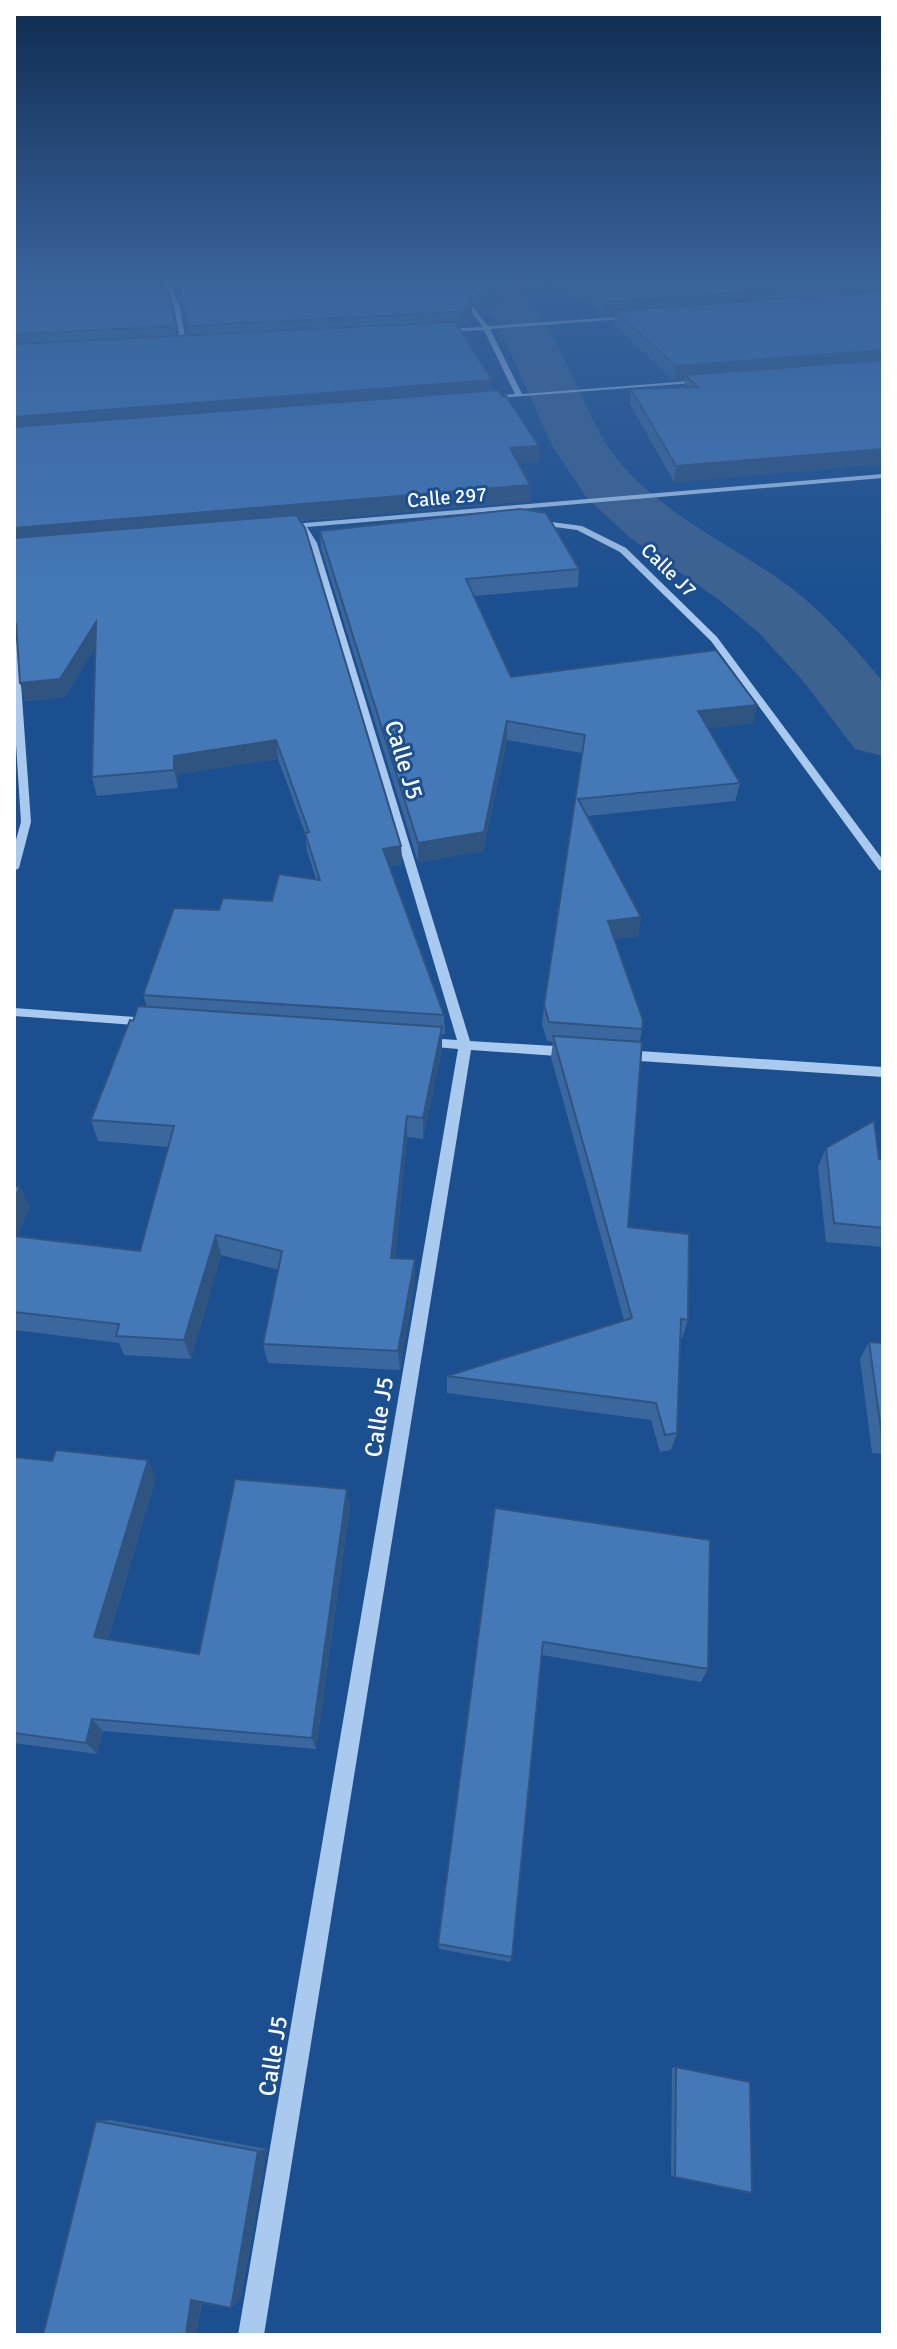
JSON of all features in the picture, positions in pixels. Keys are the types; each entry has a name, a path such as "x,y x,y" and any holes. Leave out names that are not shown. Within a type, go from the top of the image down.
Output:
{"street":[{"path":"516,385 521,395"},
{"path":"472,400 657,385"},
{"name":"Calle 297","path":"294,526 883,476"},
{"name":"Calle J7","path":"519,521 579,528 623,550 714,639 883,868"},
{"name":"Calle J5","path":"251,2335 465,1045 320,542 294,526"},
{"path":"14,642 26,822 14,868"},
{"path":"14,1012 170,1024"},
{"path":"403,1040 589,1053"},
{"path":"605,1054 883,1072"}],"building":[{"path":"14,385 432,385 14,417"},
{"path":"695,385 883,385 883,449 676,466 631,389 698,387"},
{"path":"498,390 506,396 539,446 510,448 530,485 14,528 14,427"},
{"path":"520,509 546,513 579,569 466,579 511,677 716,650 757,705 698,711 740,783 578,799 641,917 608,921 643,1020 642,1029 549,1022 544,1005 585,735 507,721 484,832 418,843 320,531"},
{"path":"296,515 305,528 401,846 383,849 444,1015 143,995 174,908 219,910 223,898 272,901 279,874 320,880 305,833 309,832 276,740 174,756 174,770 92,777 96,622 60,679 20,683 14,623 14,538"},
{"path":"138,1006 442,1027 423,1118 407,1116 391,1258 415,1259 398,1351 263,1344 282,1251 216,1235 184,1340 116,1336 119,1324 14,1312 14,1236 140,1251 174,1126 91,1120"},
{"path":"553,1036 642,1042 628,1227 689,1234 688,1320 681,1319 677,1433 665,1435 656,1403 447,1376 632,1318"},
{"path":"874,1121 879,1159 883,1160 883,1228 834,1223 826,1148"},
{"path":"14,1186 20,1187 14,1200"},
{"path":"869,1342 883,1343 883,1437 882,1437"},
{"path":"56,1450 148,1460 94,1637 199,1654 235,1479 347,1489 312,1738 92,1719 86,1743 14,1733 14,1457 52,1461"},
{"path":"495,1508 710,1540 708,1669 543,1642 512,1957 438,1944"},
{"path":"676,2067 750,2082 752,2193 675,2177"},
{"path":"96,2121 258,2151 231,2308 191,2300 186,2335 43,2335"}],"waterway":[{"path":"551,385 579,444 607,484 650,523 746,588 785,619 829,666 883,732"}]}
